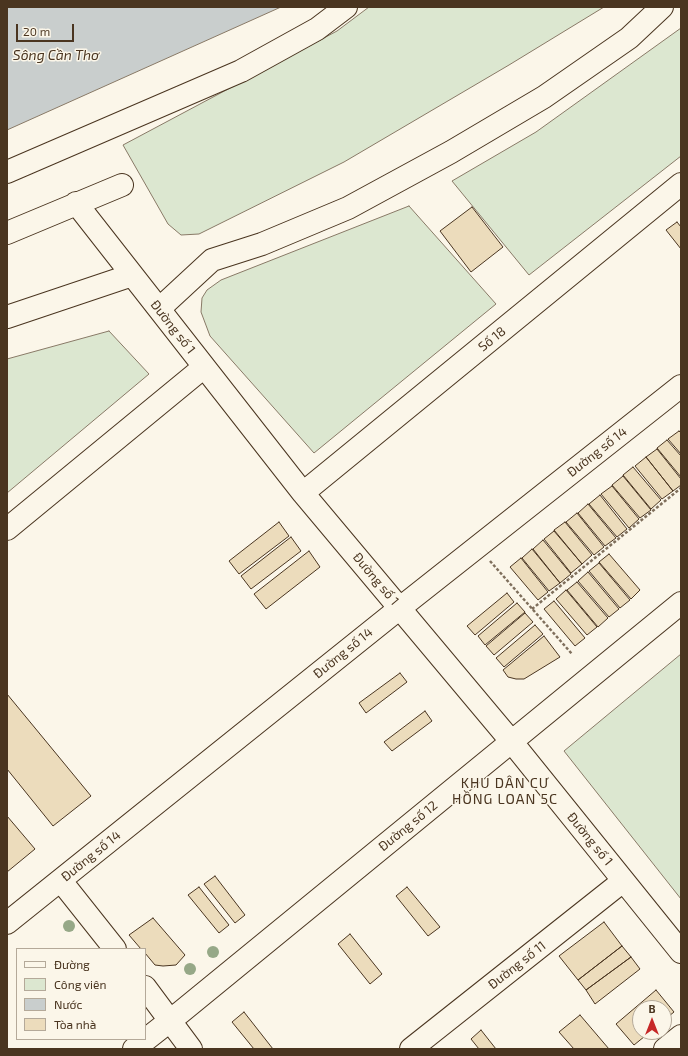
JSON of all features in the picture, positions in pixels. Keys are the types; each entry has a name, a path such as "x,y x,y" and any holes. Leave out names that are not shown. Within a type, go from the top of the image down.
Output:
{"street":[{"path":"7,172 241,71 317,29 346,7"},
{"path":"159,310 212,260 262,244 348,208 451,152 544,97 629,38 662,7"},
{"name":"Số 18","path":"303,493 681,184"},
{"path":"7,233 122,185"},
{"name":"Đường số 1","path":"76,204 303,493 511,741 681,952"},
{"path":"7,317 132,275"},
{"path":"7,529 204,367"},
{"name":"Đường số 14","path":"7,923 400,608 681,386"},
{"name":"Đường số 12","path":"146,1039 681,602"},
{"path":"61,881 114,948"},
{"name":"Đường số 11","path":"411,1049 623,881"},
{"path":"146,988 191,1049"},
{"path":"665,1049 681,1036"},
{"name":"Đường số 12","path":"134,1049 145,1040"}],"path":[{"path":"532,609 681,488"},
{"path":"486,557 572,654"}],"green space":[{"path":"369,7 604,7 344,162 199,234 181,235 168,224 123,145 337,31"},
{"path":"681,28 681,156 529,275 452,181 536,132"},
{"path":"409,206 496,304 314,453 210,336 201,312 202,298 207,290 221,280"},
{"path":"109,331 149,374 7,493 7,359"},
{"path":"681,654 681,899 564,751"}],"water":[{"name":"Sông Cần Thơ","path":"7,7 281,7 7,130"}],"building":[{"path":"472,207 503,247 471,272 440,231"},
{"path":"677,222 681,227 681,249 666,230"},
{"path":"679,431 681,433 681,454 668,439"},
{"path":"667,440 681,456 681,477 657,448"},
{"path":"657,449 681,479 681,485 673,491 646,457"},
{"path":"646,457 673,491 662,499 635,466"},
{"path":"633,467 661,500 651,509 623,475"},
{"path":"623,476 651,510 640,518 612,485"},
{"path":"612,486 639,519 629,528 601,494"},
{"path":"600,495 627,529 617,537 589,504"},
{"path":"588,504 616,538 605,546 578,513"},
{"path":"577,513 604,547 594,555 566,522"},
{"path":"279,522 289,536 239,574 229,561"},
{"path":"565,522 592,555 582,564 554,530"},
{"path":"554,531 582,564 571,573 544,539"},
{"path":"291,537 301,551 251,589 241,576"},
{"path":"543,540 571,574 560,583 533,549"},
{"path":"532,549 560,583 549,591 522,558"},
{"path":"309,551 320,567 266,609 254,594"},
{"path":"609,554 640,590 631,599 599,562"},
{"path":"521,558 548,592 538,600 510,567"},
{"path":"599,563 630,600 620,608 589,571"},
{"path":"588,572 619,609 609,617 578,581"},
{"path":"577,582 608,618 598,627 567,590"},
{"path":"566,590 597,627 587,635 556,599"},
{"path":"507,593 514,602 475,635 467,626"},
{"path":"554,601 585,638 575,646 544,609"},
{"path":"517,603 525,612 485,645 478,636"},
{"path":"525,613 533,622 494,655 486,646"},
{"path":"535,625 543,634 504,667 496,658"},
{"path":"544,636 560,657 524,679 508,677 503,670"},
{"path":"400,673 407,682 366,713 359,703"},
{"path":"7,694 91,796 53,826 7,769"},
{"path":"425,711 432,721 392,751 384,742"},
{"path":"7,816 35,849 7,872"},
{"path":"215,876 245,915 235,923 204,884"},
{"path":"199,887 229,925 219,933 188,895"},
{"path":"407,887 440,927 428,936 396,896"},
{"path":"153,918 185,955 176,965 155,965 146,954 146,948 140,948 129,935"},
{"path":"604,922 622,946 578,980 559,956"},
{"path":"350,934 382,974 370,984 338,944"},
{"path":"622,946 631,957 586,990 578,980"},
{"path":"631,957 640,969 595,1004 586,990"},
{"path":"656,990 664,1000 644,1000"},
{"path":"632,1010 632,1040 640,1040 634,1045 616,1024"},
{"path":"244,1012 273,1049 254,1049 232,1022"},
{"path":"580,1015 609,1049 574,1049 559,1032"},
{"path":"481,1030 496,1049 479,1049 471,1039"}],"district":[{"name":"KHU DÂN CƯ HỒNG LOAN 5C","path":"505,792"}]}
